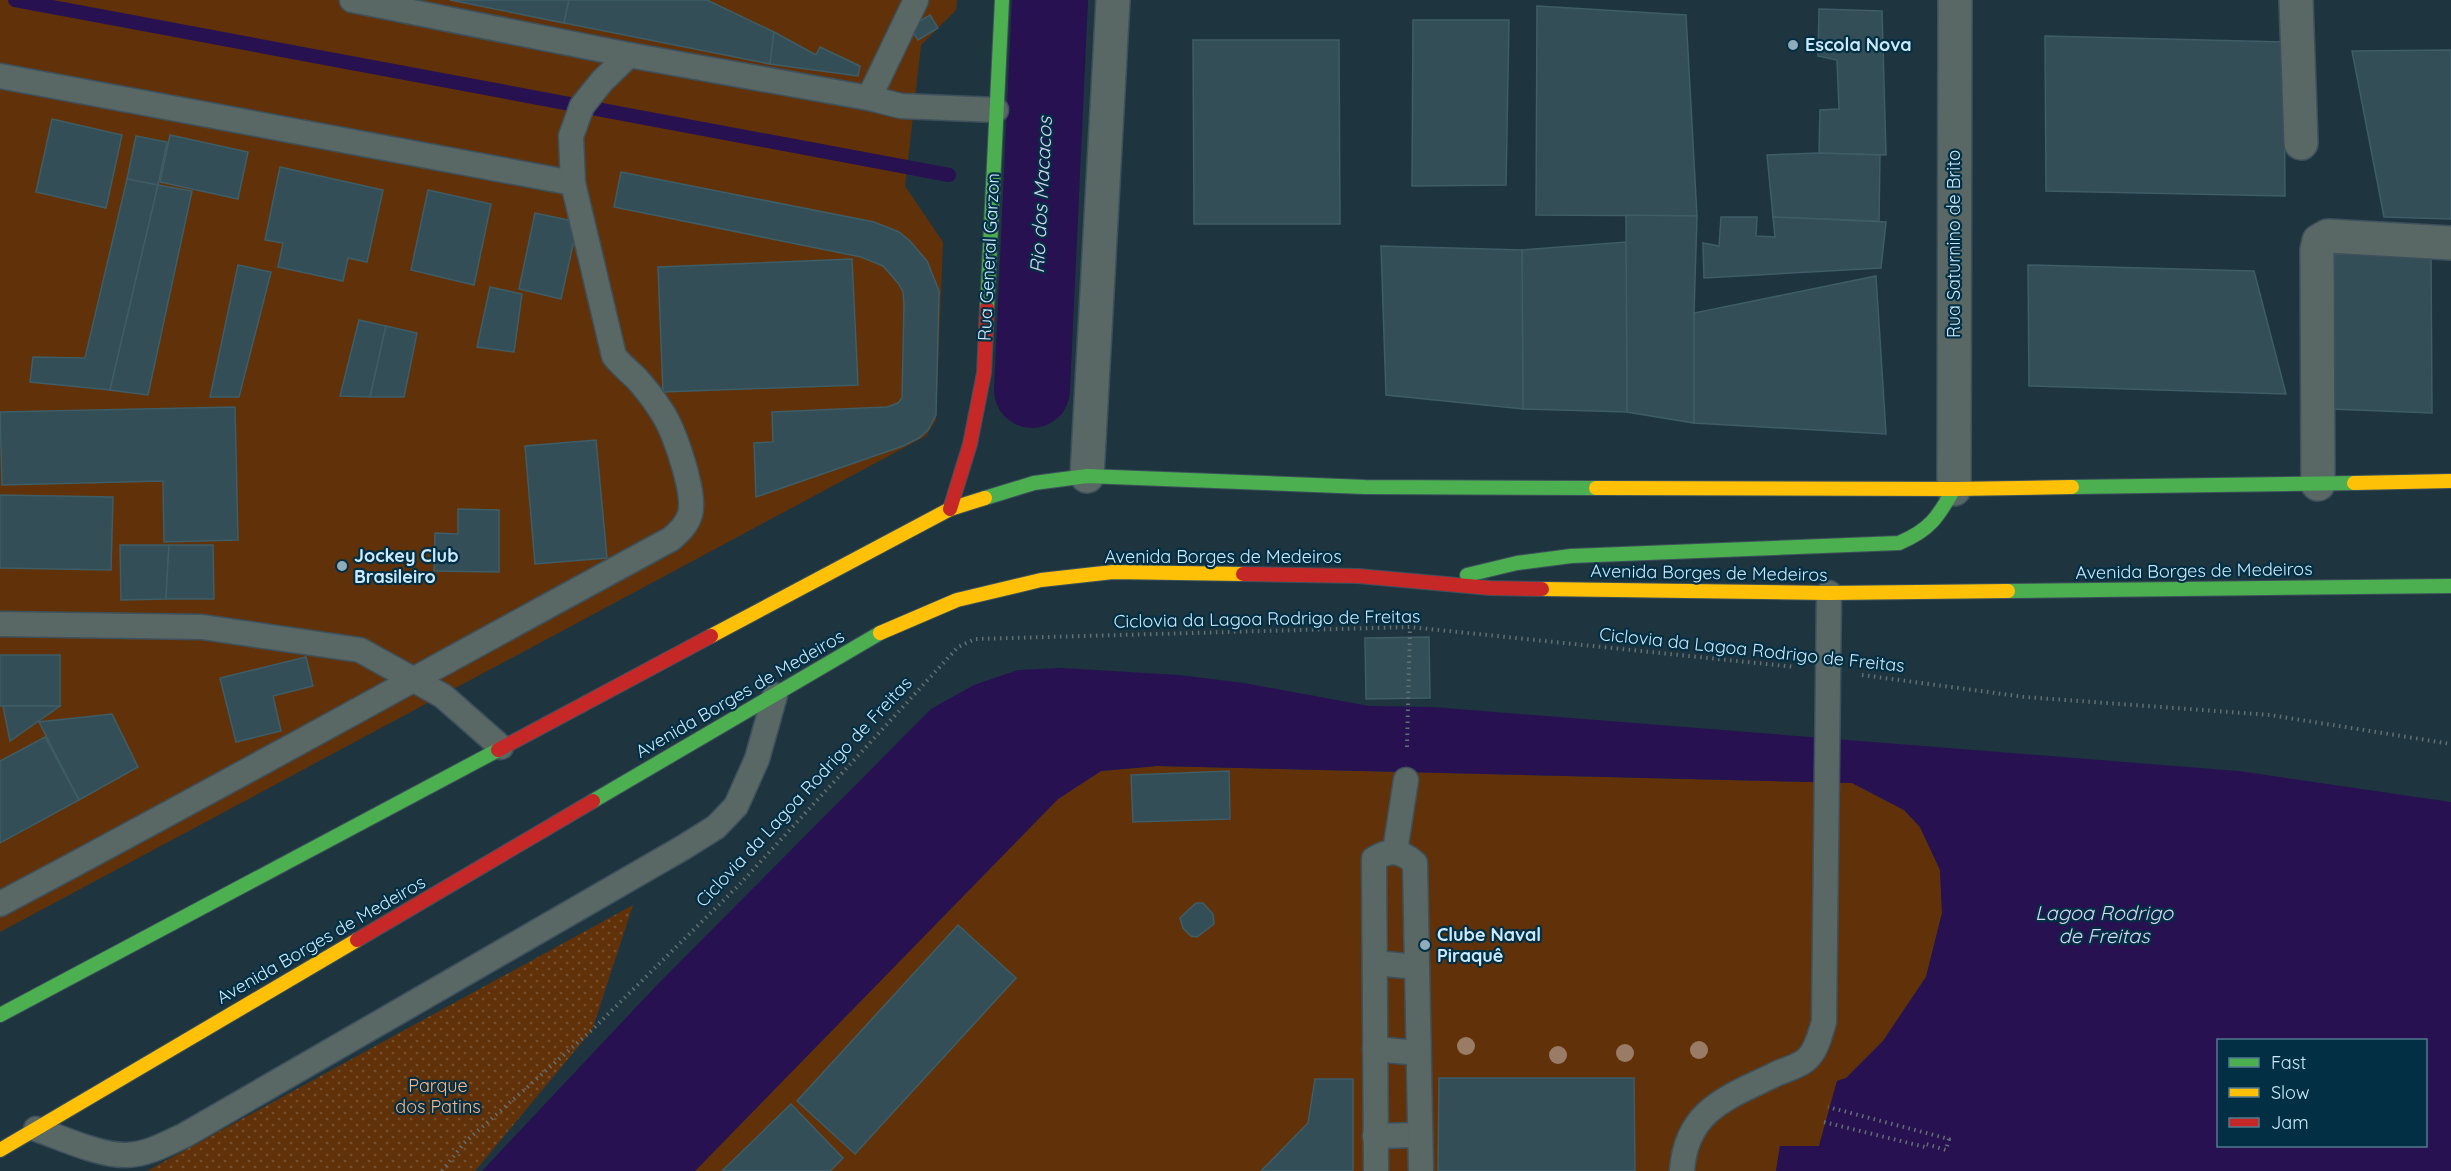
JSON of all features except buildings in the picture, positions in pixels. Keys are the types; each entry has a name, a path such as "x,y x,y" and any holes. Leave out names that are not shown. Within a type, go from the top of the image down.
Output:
{"main road":[{"name":"Rua General Garzon","path":"950,509 970,444 984,373 1002,0"},
{"path":"0,1015 950,509 1034,483 1087,476 1365,487 1954,489 2451,481"},
{"path":"1433,583 1517,563 1571,556 1899,543 1919,535 1933,525 1954,489"},
{"name":"Avenida Borges de Medeiros","path":"0,1150 874,636 957,600 1041,580 1113,572 1358,576 1490,588 1829,593 2451,586"}],"street":[{"path":"1087,476 1113,0"},
{"name":"Rua Saturnino de Brito","path":"1954,489 1955,0"},
{"path":"2296,0 2301,143"},
{"path":"2318,484 2317,250 2319,241 2328,236 2451,243"}],"lane":[{"path":"352,0 902,106 996,110"},
{"path":"869,98 916,0"},
{"path":"0,904 671,539 683,528 691,513 691,494 669,423 636,378 623,368 614,356 573,183 571,136 582,106 602,81 629,55"},
{"path":"0,76 573,183"},
{"path":"1682,1171 1683,1154 1693,1130 1705,1113 1731,1095 1807,1060 1816,1045 1824,1022 1829,593"},
{"path":"0,624 202,627 360,650 443,696 501,747"},
{"path":"36,1129 105,1152 126,1155 157,1149 684,847 716,827 736,806 757,759 775,695"},
{"path":"1395,851 1406,780"},
{"path":"1376,1171 1374,859 1383,853 1395,851 1402,853 1415,863 1421,1171"},
{"path":"1375,963 1417,967"},
{"path":"1375,1049 1418,1053"},
{"path":"1375,1136 1420,1135"}],"path":[{"path":"1406,780 1410,627"},
{"name":"Ciclovia da Lagoa Rodrigo de Freitas","path":"442,1171 464,1143 592,1030 740,884 958,647 975,639 1410,627 1829,670 2025,697 2270,715 2451,744"},
{"path":"1824,1122 1946,1150 1949,1139 1828,1107"}],"green space":[{"name":"Jockey Club Brasileiro","path":"0,0 957,0 956,10 921,45 905,186 943,242 936,420 926,436 0,932"},
{"name":"Clube Naval Piraquê","path":"1157,766 1852,783 1904,810 1920,827 1940,870 1942,913 1926,977 1883,1041 1846,1078 1837,1081 1819,1146 1780,1146 1776,1171 695,1171 1058,799 1101,771"},
{"name":"Parque dos Patins","path":"633,905 592,1030 475,1171 147,1171"}],"water":[{"name":"Lagoa Rodrigo de Freitas","path":"1062,668 1179,675 1244,683 1369,706 1433,707 2238,771 2451,802 2451,1171 1776,1171 1780,1146 1819,1146 1837,1081 1846,1078 1883,1041 1926,977 1942,913 1940,870 1920,827 1904,810 1852,783 1157,766 1101,771 1058,799 695,1171 482,1171 656,986 931,709 974,685 1018,670"}],"waterway":[{"path":"15,0 949,175"},
{"name":"Rio dos Macacos","path":"1032,390 1050,0"}],"traffic: fast":[{"path":"987,308 1002,0"},
{"path":"985,498 1034,483 1087,476 1365,487 1596,488"},
{"path":"2072,487 2354,483"},
{"path":"1467,575 1517,563 1571,556 1899,543 1926,528 1954,489"},
{"path":"2008,591 2451,586"},
{"path":"593,801 880,633"},
{"path":"0,1015 498,750"}],"traffic: slow":[{"path":"2354,483 2451,481"},
{"path":"1596,488 2072,487"},
{"path":"711,636 950,509 985,498"},
{"path":"880,633 957,600 1041,580 1113,572 1243,574"},
{"path":"1542,589 1829,593 2008,591"},
{"path":"0,1150 357,940"}],"traffic: jam":[{"path":"950,509 970,444 984,373 987,308"},
{"path":"1243,574 1358,576 1490,588 1542,589"},
{"path":"498,750 711,636"},
{"path":"357,940 593,801"}],"place":[{"name":"Escola Nova","path":"1793,45"},
{"name":"Jockey Club Brasileiro","path":"342,566"},
{"name":"Clube Naval Piraquê","path":"1425,945"}]}
